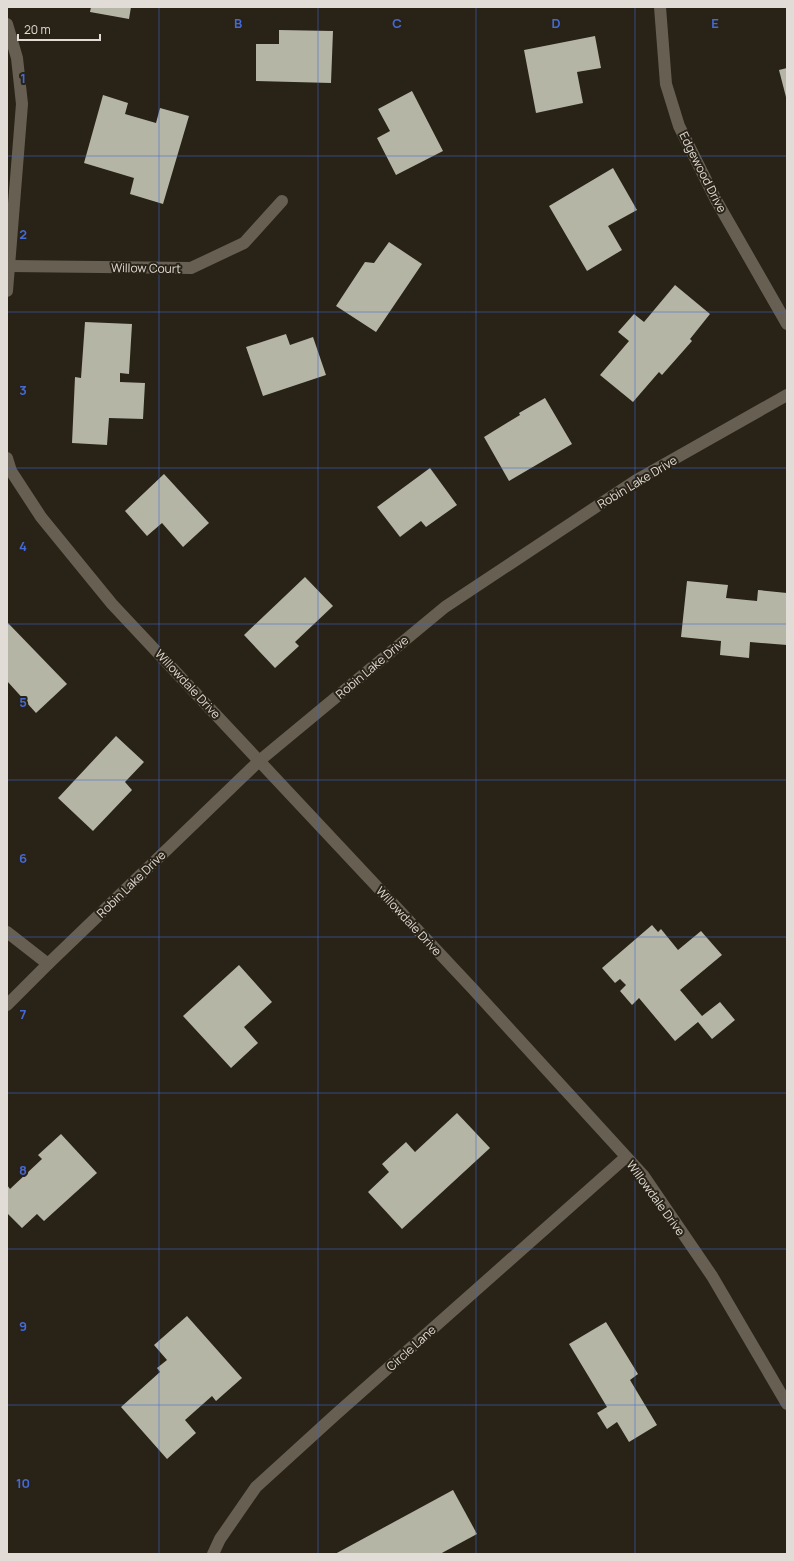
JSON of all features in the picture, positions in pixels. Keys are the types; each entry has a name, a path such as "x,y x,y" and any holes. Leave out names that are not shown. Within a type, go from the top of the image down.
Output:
{"street":[{"name":"Edgewood Drive","path":"660,7 666,84 679,126 716,200 787,324"},
{"path":"7,24 17,58 22,104 7,291"},
{"name":"Willow Court","path":"9,266 191,268 244,243 282,201"},
{"name":"Robin Lake Drive","path":"7,1005 259,761 445,607 635,481 787,395"},
{"name":"Willowdale Drive","path":"7,458 11,471 41,517 112,604 472,988 643,1175 712,1276 787,1404"},
{"path":"7,932 48,964"},
{"name":"Circle Lane","path":"213,1554 220,1539 256,1487 626,1157"}],"building":[{"path":"91,7 131,7 129,19 90,12"},
{"path":"279,30 333,31 331,83 256,81 256,44 279,44"},
{"path":"595,36 601,68 577,72 583,103 536,113 524,50"},
{"path":"787,68 787,97 786,97 779,70"},
{"path":"412,91 443,151 396,175 377,138 390,131 378,109"},
{"path":"103,95 128,103 125,114 156,123 160,108 189,116 163,204 130,194 134,178 84,163"},
{"path":"613,168 637,210 608,226 622,250 587,271 549,206"},
{"path":"389,242 422,264 376,332 336,306 365,262 374,263"},
{"path":"675,285 710,314 690,339 692,341 662,375 659,372 633,402 600,375 629,341 618,332 634,314 644,322"},
{"path":"85,322 132,324 129,374 120,373 120,382 145,383 143,419 109,418 107,445 72,443 75,377 81,378"},
{"path":"286,334 290,345 313,337 326,375 263,396 246,347"},
{"path":"545,398 572,444 509,481 484,437 520,415 519,413"},
{"path":"430,468 457,505 426,527 421,521 400,537 377,507"},
{"path":"164,474 209,523 183,547 162,523 147,536 125,511"},
{"path":"305,577 333,606 295,642 299,646 275,668 244,635"},
{"path":"687,581 728,585 726,598 757,601 758,590 787,593 787,645 750,642 749,658 720,655 721,641 681,637"},
{"path":"7,622 67,684 36,713 7,681"},
{"path":"116,736 144,762 125,782 132,790 93,831 58,798"},
{"path":"652,925 658,932 661,929 678,950 701,931 722,955 680,990 702,1016 720,1002 735,1020 712,1039 698,1022 675,1041 639,998 632,1005 620,991 626,985 620,979 615,983 602,968"},
{"path":"239,965 272,1002 244,1027 258,1043 231,1068 183,1016"},
{"path":"457,1113 490,1148 402,1229 368,1192 389,1172 382,1164 406,1142 415,1152"},
{"path":"61,1134 97,1173 44,1221 37,1214 22,1228 7,1213 7,1185 10,1189 42,1159 38,1155"},
{"path":"187,1316 242,1378 216,1401 212,1396 185,1420 196,1433 167,1459 121,1407 160,1372 157,1368 167,1360 154,1345"},
{"path":"606,1322 638,1374 630,1380 657,1425 629,1442 617,1422 607,1429 597,1413 607,1407 569,1344"},
{"path":"453,1490 477,1534 440,1554 335,1554"}]}
